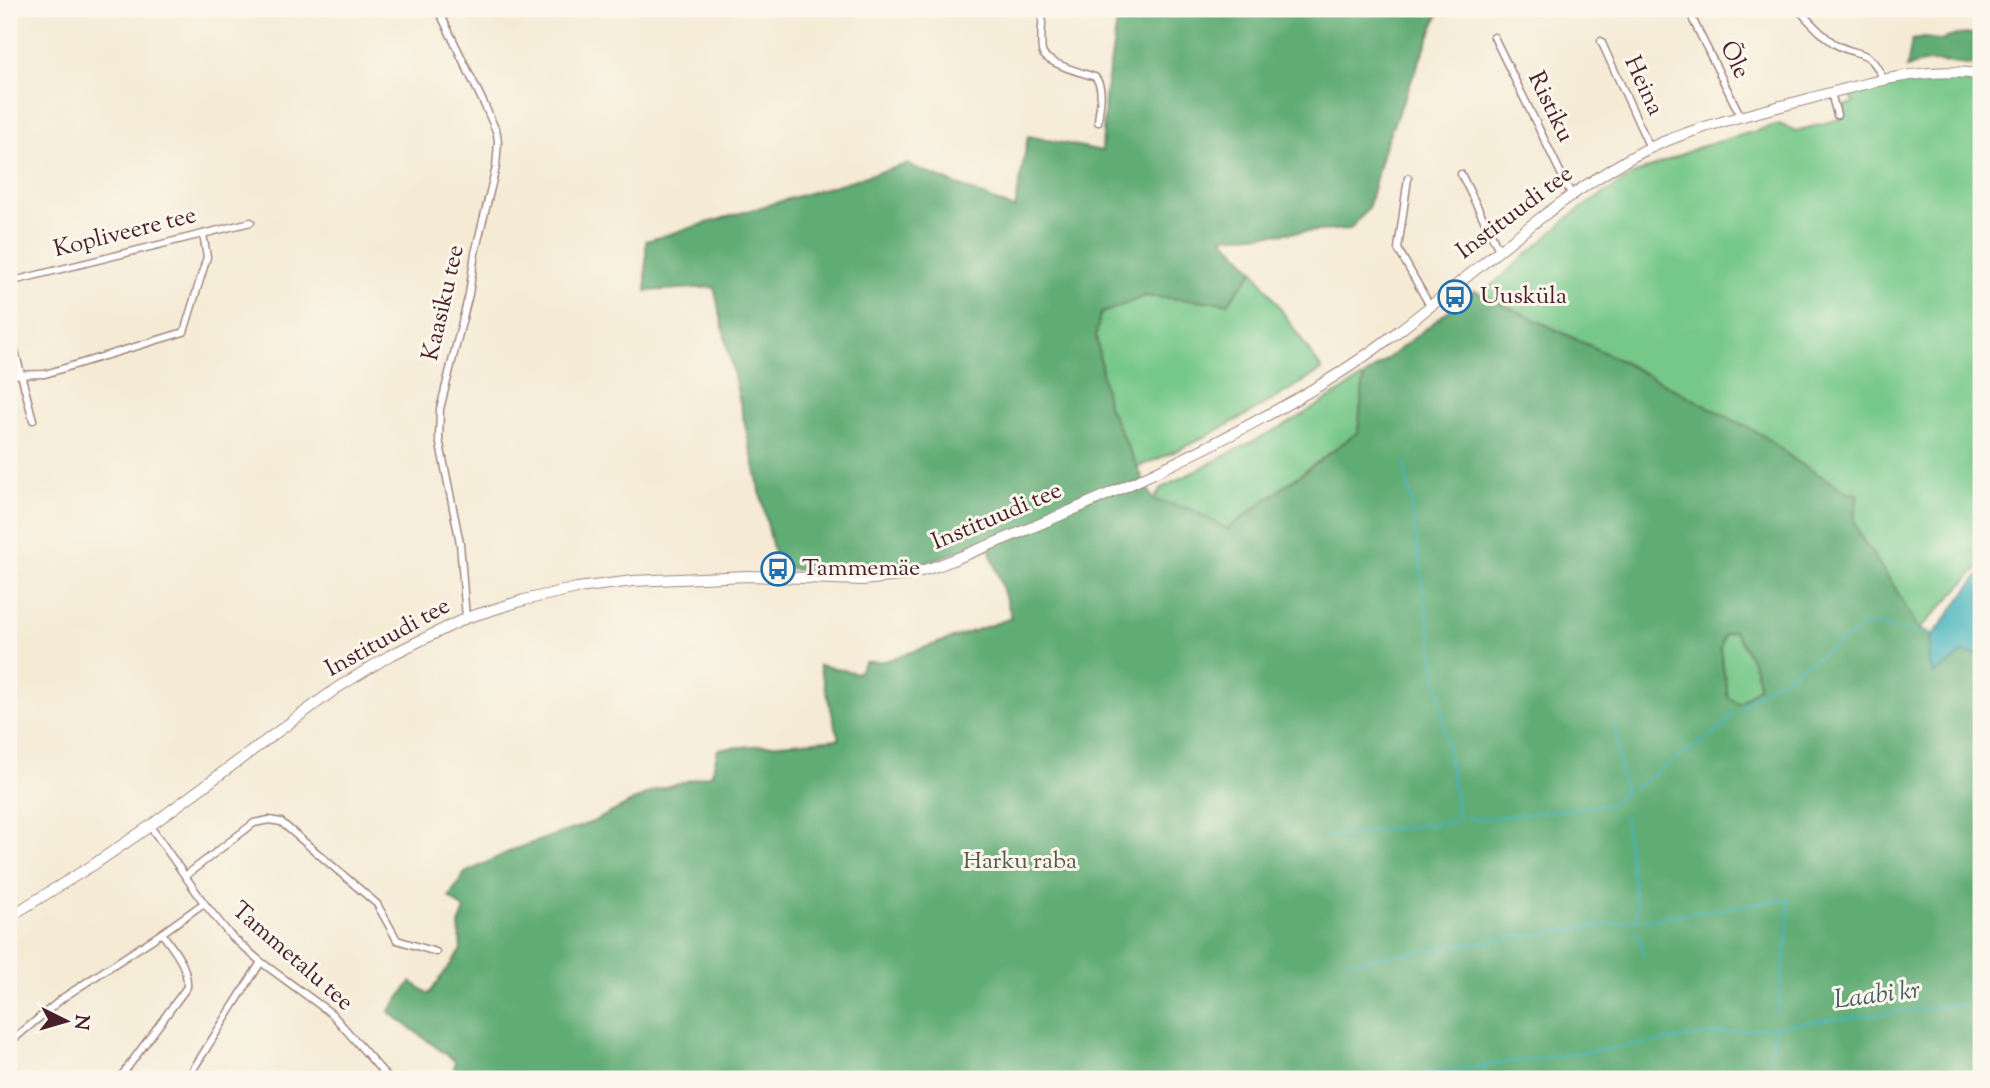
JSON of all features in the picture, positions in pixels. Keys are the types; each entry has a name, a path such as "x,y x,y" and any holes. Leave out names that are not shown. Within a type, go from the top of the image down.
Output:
{"street":[{"name":"Kaasiku tee","path":"438,9 485,106 497,133 498,144 496,167 475,253 469,294 440,409 439,439 460,543 466,618"},
{"path":"1043,9 1041,51 1045,58 1098,80 1101,89 1098,122"},
{"path":"1798,9 1837,45 1867,55 1877,66 1883,79"},
{"name":"Õle","path":"1693,20 1741,117"},
{"name":"Ristiku","path":"1494,37 1571,194"},
{"name":"Heina","path":"1601,41 1650,148"},
{"name":"Instituudi tee","path":"9,917 150,826 337,688 389,656 466,618 524,600 633,581 747,576 863,580 892,578 919,572 1162,470 1249,426 1354,362 1430,306 1571,194 1650,148 1741,117 1883,79 1943,72 1981,74"},
{"path":"1831,93 1837,115"},
{"path":"1461,174 1499,250"},
{"path":"1408,178 1398,249 1430,306"},
{"name":"Kopliveere tee","path":"9,282 251,222"},
{"path":"9,375 45,374 184,332 207,257 203,234"},
{"path":"9,328 33,420"},
{"path":"185,876 254,823 269,820 281,822 292,828 377,904 397,940 436,952"},
{"name":"Tammetalu tee","path":"150,826 230,935 261,962 332,1014 389,1079"},
{"path":"9,1043 64,997 204,903"},
{"path":"120,1079 187,987 185,967 162,933"},
{"path":"187,1079 261,962"}],"green space":[{"name":"Harku raba","path":"1119,9 1428,9 1439,13 1384,147 1368,209 1350,229 1222,237 1254,270 1228,303 1145,296 1100,314 1096,335 1107,404 1153,500 1191,509 1227,529 1358,432 1364,377 1474,291 1607,354 1764,436 1796,461 1849,493 1858,494 1854,518 1860,536 1894,586 1919,630 1934,634 1931,638 1933,674 1963,653 1981,655 1981,1079 453,1079 455,1061 389,1012 411,982 429,994 461,950 459,925 465,910 449,897 465,873 515,849 593,822 655,790 712,774 718,749 839,739 819,665 858,673 865,662 885,661 1012,618 987,541 921,564 879,573 841,574 777,567 714,287 646,291 646,241 907,164 1015,209 1028,136 1102,151 1105,97","holes":["1734,631 1753,664 1759,686 1739,704 1728,697 1720,649 1724,635"]},
{"path":"1981,33 1981,67 1934,62 1907,68 1912,40 1940,40"},
{"path":"1931,78 1981,80 1981,565 1919,630 1894,586 1860,536 1854,518 1857,494 1849,493 1796,461 1764,436 1607,354 1482,294 1574,213 1631,176 1697,148 1779,124 1796,131 1840,119 1838,108 1854,103 1851,96 1853,93 1884,84 1893,86 1897,81"},
{"path":"1254,270 1322,370 1232,423 1138,467 1107,404 1096,335 1100,314 1145,296 1228,303"},
{"path":"1364,377 1358,432 1227,529 1191,509 1153,500 1162,488 1289,423"},
{"path":"1734,631 1753,663 1759,686 1739,705 1728,697 1720,649 1724,634"}],"water":[{"path":"1981,573 1981,655 1963,653 1933,675 1929,658 1931,638"}],"waterway":[{"path":"1327,837 1452,822 1458,817 1405,463"},
{"path":"1740,709 1750,699 1871,623 1896,630"},
{"path":"1903,631 1933,634"},
{"path":"1633,789 1726,725 1732,713"},
{"path":"1615,727 1624,792"},
{"path":"1467,817 1476,820 1609,804 1626,791"},
{"path":"1345,962 1638,920 1624,815"},
{"path":"1645,920 1789,899 1788,934 1777,1014"},
{"path":"1635,930 1641,940 1643,956"},
{"name":"Laabi kr","path":"1387,1079 1776,1026 1957,1005 1981,1011"},
{"path":"1769,1060 1776,1026"},
{"path":"1485,1066 1486,1079"},
{"path":"1768,1070 1768,1079"}],"place":[{"name":"Uusküla","path":"1455,297"},
{"name":"Tammemäe","path":"778,569"}]}
